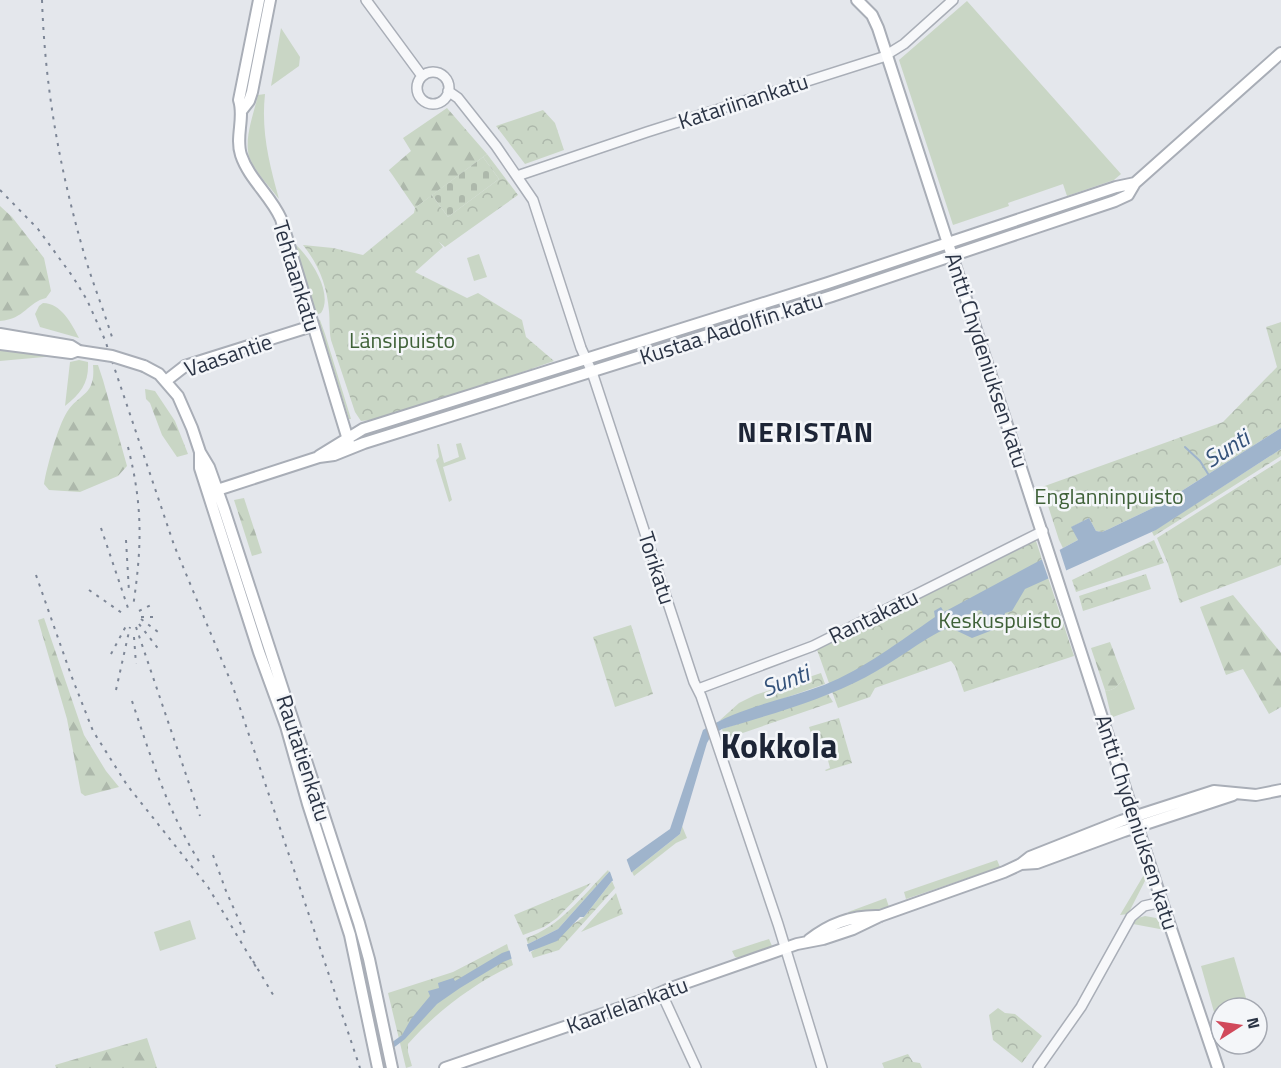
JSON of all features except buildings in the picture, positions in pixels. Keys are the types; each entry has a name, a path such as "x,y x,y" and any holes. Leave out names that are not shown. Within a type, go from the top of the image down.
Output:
{"main road":[{"name":"Tehtaankatu","path":"259,0 239,100 242,110 240,152 247,168 276,208 281,219 349,444"},
{"name":"Tehtaankatu","path":"242,110 252,92 270,0"},
{"name":"Antti Chydeniuksen katu","path":"857,0 872,15 887,54 1218,1068"},
{"name":"Kustaa Aadolfin katu","path":"349,444 592,372 953,256 1115,201 1128,195 1135,183 1281,53"},
{"name":"Kustaa Aadolfin katu","path":"212,492 319,457 330,456 349,444 363,429 586,360 1116,187 1135,183"},
{"name":"Vaasantie","path":"0,344 112,356 144,366 167,380 186,366 312,326"},
{"name":"Vaasantie","path":"0,334 71,346 79,351"},
{"name":"Rautatienkatu","path":"167,380 185,410 200,452 209,467 212,492 259,652 286,726 308,804 350,935 378,1068"},
{"name":"Rautatienkatu","path":"212,492 359,923 392,1068"},
{"name":"Kaarlelankatu","path":"445,1068 809,940 833,936 880,916 1004,872 1030,857 1136,822 1214,791 1263,794 1281,790"}],"street":[{"path":"366,0 422,76"},
{"name":"Katariinankatu","path":"518,176 603,146 887,54 904,44 953,0"},
{"path":"431,72 441,74 448,81 448,91 443,100 429,103 424,101 417,89 422,76 431,72"},
{"name":"Torikatu","path":"448,91 458,98 534,200 581,348 592,372 786,948 822,1068"},
{"name":"Rantakatu","path":"698,689 813,646 1043,531"},
{"path":"1038,1068 1076,1014 1131,917 1144,906 1162,902"},
{"path":"661,993 696,1068"}],"green space":[{"path":"967,1 1121,174 1114,180 1067,196 1063,184 953,225 899,60"},
{"path":"281,28 300,57 299,66 271,86"},
{"path":"265,94 264,121 267,147 279,199 254,167 248,149 258,95"},
{"path":"447,108 487,154 415,208 389,170 411,151 403,138"},
{"path":"543,110 555,123 564,150 525,164 496,126"},
{"name":"Länsipuisto","path":"487,154 518,195 445,247 439,242 443,247 415,272 467,298 478,293 522,320 526,337 554,361 474,389 361,421 355,412 331,340 324,284 314,260 303,245 333,248 363,255 432,195 448,217 499,179 483,157"},
{"path":"483,157 499,179 448,217 432,195"},
{"path":"0,206 12,217 44,258 51,291 46,298 21,314 0,321"},
{"path":"294,243 313,266 322,286 325,296 324,305 321,313 316,315"},
{"path":"935,252 936,254 898,270 837,290 835,284"},
{"path":"479,254 487,277 474,281 467,258"},
{"path":"821,288 823,295 717,328 715,322"},
{"path":"43,303 60,310 79,338 40,327 35,314"},
{"path":"318,319 325,334 351,419 349,419"},
{"name":"Englanninpuisto","path":"1281,322 1281,428 1161,504 1109,529 1102,532 1096,531 1089,518 1072,527 1078,540 1063,548 1042,487 1223,422 1277,367 1266,327"},
{"path":"0,348 55,356 0,361"},
{"path":"79,360 88,362 87,376 80,392 65,406 70,362"},
{"path":"93,365 98,365 127,466 118,476 80,492 49,490 44,484 57,436 67,412 86,393 92,383"},
{"path":"145,389 155,391 175,421 188,454 177,457 162,435 150,403 146,399"},
{"path":"461,443 466,459 443,467 452,500 449,502 436,460 439,457 437,444 439,444 444,463 459,457 456,444"},
{"path":"1281,449 1281,456 1154,536 1152,532"},
{"path":"1281,460 1281,565 1180,603 1157,538"},
{"path":"244,498 262,553 252,556 234,500"},
{"name":"Keskuspuisto","path":"1035,538 1074,656 964,692 951,661 875,688 870,697 838,708 816,647"},
{"path":"1154,540 1164,563 1076,592 1072,580"},
{"path":"1146,574 1151,589 1083,611 1079,596"},
{"path":"1233,595 1281,653 1281,707 1269,714 1243,669 1226,675 1200,607"},
{"path":"44,618 84,735 106,771 119,787 85,796 81,793 67,719 38,620"},
{"path":"631,625 653,694 615,707 593,637"},
{"path":"1110,642 1124,679 1108,691 1105,690 1091,648"},
{"path":"821,673 825,684 719,721 739,703 755,695"},
{"path":"1124,679 1135,709 1113,717 1105,690 1115,688"},
{"path":"828,694 833,702 731,737 726,742 722,729"},
{"path":"839,718 852,763 826,771 830,768 825,749 816,748 809,727"},
{"path":"682,826 687,838 676,843 634,876 632,872 680,834"},
{"path":"997,860 1000,867 906,899 904,892"},
{"path":"608,870 609,872 558,929 528,944 526,938 550,926 560,918"},
{"path":"1145,873 1147,877 1128,914 1120,915"},
{"path":"612,881 615,888 559,950 533,958 531,952 584,917"},
{"path":"591,883 557,918 544,927 523,935 514,915"},
{"path":"616,893 623,914 581,932"},
{"path":"886,898 889,907 849,915 848,912"},
{"path":"1145,916 1156,918 1165,930 1133,924 1138,918"},
{"path":"190,920 196,939 160,951 154,932"},
{"path":"769,939 772,946 738,958 732,951"},
{"path":"507,944 513,965 470,990 431,1020 408,1044 412,1066 406,1068 388,993 453,972"},
{"path":"1234,957 1245,996 1209,996 1201,966"},
{"path":"998,1008 1005,1013 1015,1014 1042,1036 1022,1063 993,1040 989,1015"},
{"path":"147,1038 157,1068 56,1068 55,1065"},
{"path":"908,1054 913,1062 920,1063 922,1068 884,1068 882,1063"}],"water":[{"path":"1281,428 1281,449 1156,530 1025,589 1012,611 1005,613 1003,626 972,638 949,627 877,671 832,693 722,729 711,736 680,834 632,872 612,881 584,917 580,917 557,941 503,962 460,988 437,1004 405,1039 392,1049 391,1043 402,1035 411,1019 430,996 428,991 439,988 438,983 453,978 455,981 502,953 528,944 558,929 609,872 670,829 703,730 732,715 824,685 853,671 935,617 934,611 941,607 944,612 1078,540 1071,527 1089,518 1096,531 1102,532 1161,504","holes":["979,610 982,611 984,618 979,626 968,631 957,625 961,618"]}],"pier":[{"path":"1059,548 1067,573 1049,580 1041,557"},
{"path":"626,858 632,874 614,883 609,869"},
{"path":"526,942 530,954 512,960 509,948"}],"waterway":[{"name":"Sunti","path":"1185,447 1200,461 1210,477"}],"railway":[{"path":"42,0 46,64 60,157 83,250 112,337"},
{"path":"0,190 38,229 73,277 87,300 105,340 174,545 233,687 360,1068"},
{"path":"128,447 139,508 138,565 133,607"},
{"path":"101,528 128,608"},
{"path":"126,540 129,592"},
{"path":"36,575 93,731 127,785 208,887 256,967"},
{"path":"89,590 122,613"},
{"path":"139,611 155,603"},
{"path":"141,617 158,617"},
{"path":"141,619 162,635"},
{"path":"139,624 160,651"},
{"path":"111,654 126,626"},
{"path":"116,690 130,627"},
{"path":"136,627 200,816"},
{"path":"134,637 136,664"},
{"path":"132,701 170,806 202,866"},
{"path":"213,855 246,936"},
{"path":"253,961 275,998"}],"district":[{"name":"NERISTAN","path":"806,431"},
{"name":"Kokkola","path":"779,745"}]}
